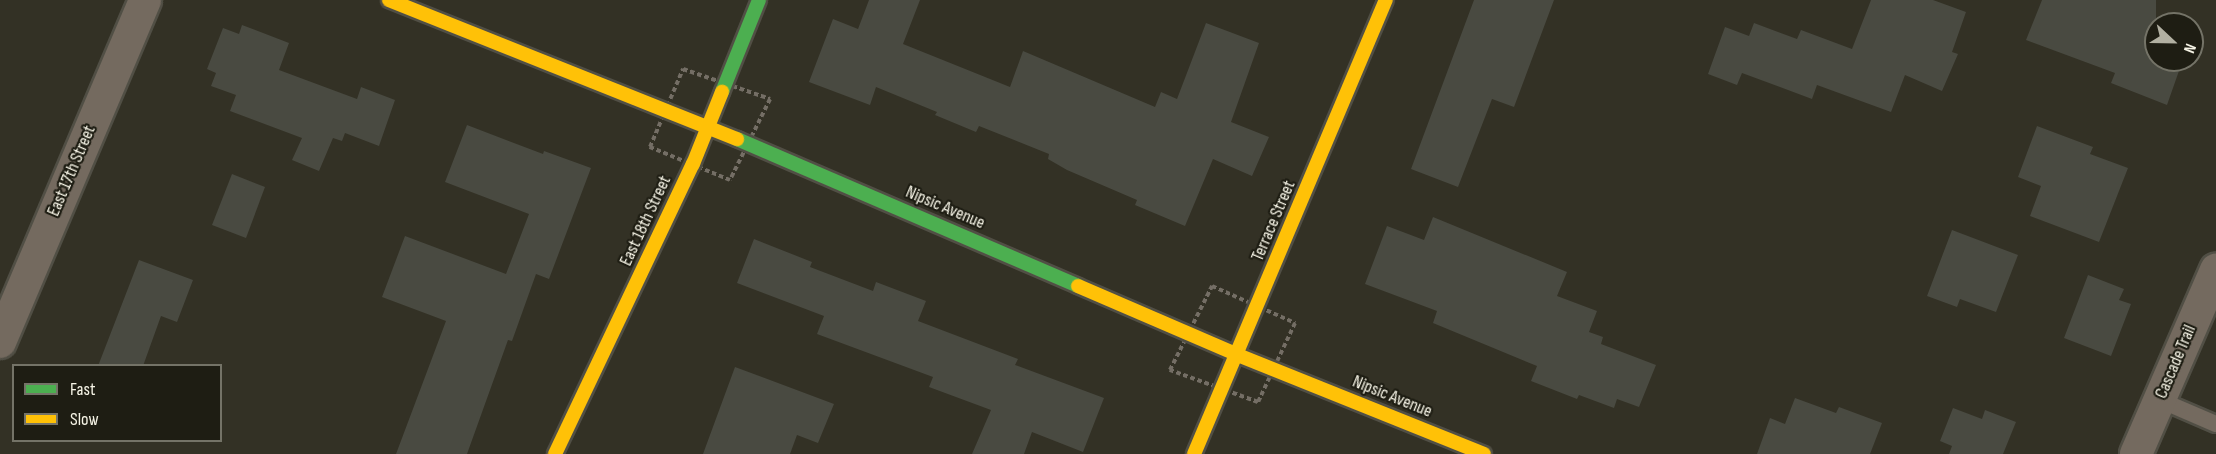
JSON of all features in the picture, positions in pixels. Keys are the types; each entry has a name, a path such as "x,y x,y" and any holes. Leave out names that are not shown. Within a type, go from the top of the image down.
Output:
{"street":[{"name":"East 17th Street","path":"0,342 145,0"},
{"name":"Nipsic Avenue","path":"389,0 710,127 1238,355 1484,454"},
{"name":"East 18th Street","path":"555,454 710,127 759,0"},
{"name":"Terrace Street","path":"1194,454 1238,355 1386,0"},
{"name":"Cascade Trail","path":"2136,454 2216,270"}],"lane":[{"path":"2160,400 2216,424"}],"building":[{"path":"869,0 920,0 903,44 1010,87 1023,51 1155,107 1161,92 1177,99 1206,23 1259,43 1231,122 1269,137 1252,176 1213,159 1185,226 1135,205 1137,200 1067,170 1048,159 1049,154 979,126 976,132 935,115 937,112 876,87 870,105 809,82 833,19 858,29"},
{"path":"1474,0 1554,0 1514,107 1492,99 1458,187 1411,169"},
{"path":"1871,0 1933,0 1966,12 1952,52 1958,54 1942,91 1905,75 1891,112 1817,85 1812,99 1742,73 1737,85 1708,74 1725,27 1749,36 1754,23 1797,39 1801,30 1852,49"},
{"path":"2042,0 2156,0 2156,12 2144,12 2144,72 2179,72 2167,105 2111,83 2115,73 2026,40"},
{"path":"242,25 289,43 279,70 357,99 361,87 395,100 379,146 345,133 342,141 333,138 319,171 292,160 302,138 230,111 236,95 211,86 216,73 207,69 223,28 239,34"},
{"path":"467,125 543,154 544,151 591,168 549,279 536,274 512,341 508,340 467,454 396,454 446,321 382,297 405,236 506,274 529,214 445,182"},
{"path":"2037,126 2093,147 2090,154 2128,168 2099,242 2030,216 2041,186 2018,177"},
{"path":"232,174 265,187 246,238 212,225"},
{"path":"1433,217 1567,272 1557,296 1597,311 1589,332 1603,337 1601,344 1656,365 1639,407 1617,399 1614,408 1579,395 1577,399 1531,381 1537,366 1433,323 1437,311 1365,284 1387,226 1424,240"},
{"path":"1952,230 2018,255 1996,312 1960,299 1957,307 1927,296"},
{"path":"754,239 812,262 810,267 873,291 876,282 926,301 918,321 1018,359 1015,365 1104,398 1083,452 1032,432 1024,454 972,454 991,410 929,387 933,377 817,334 824,316 737,283"},
{"path":"139,260 193,280 177,322 161,316 144,364 99,364"},
{"path":"2088,275 2124,289 2119,300 2131,304 2111,356 2064,338"},
{"path":"735,367 834,404 818,443 797,435 790,454 703,454"},
{"path":"1795,398 1836,413 1839,407 1882,423 1870,454 1757,454 1770,418 1785,424"},
{"path":"1953,408 1982,419 1985,410 2016,422 2003,454 1949,454 1952,446 1940,441"}],"traffic: fast":[{"path":"722,92 759,0"},
{"path":"737,139 1078,286"}],"traffic: slow":[{"path":"389,0 737,139"},
{"path":"1194,454 1386,0"},
{"path":"555,454 693,164 722,92"},
{"path":"1078,286 1238,355 1484,454"}]}
